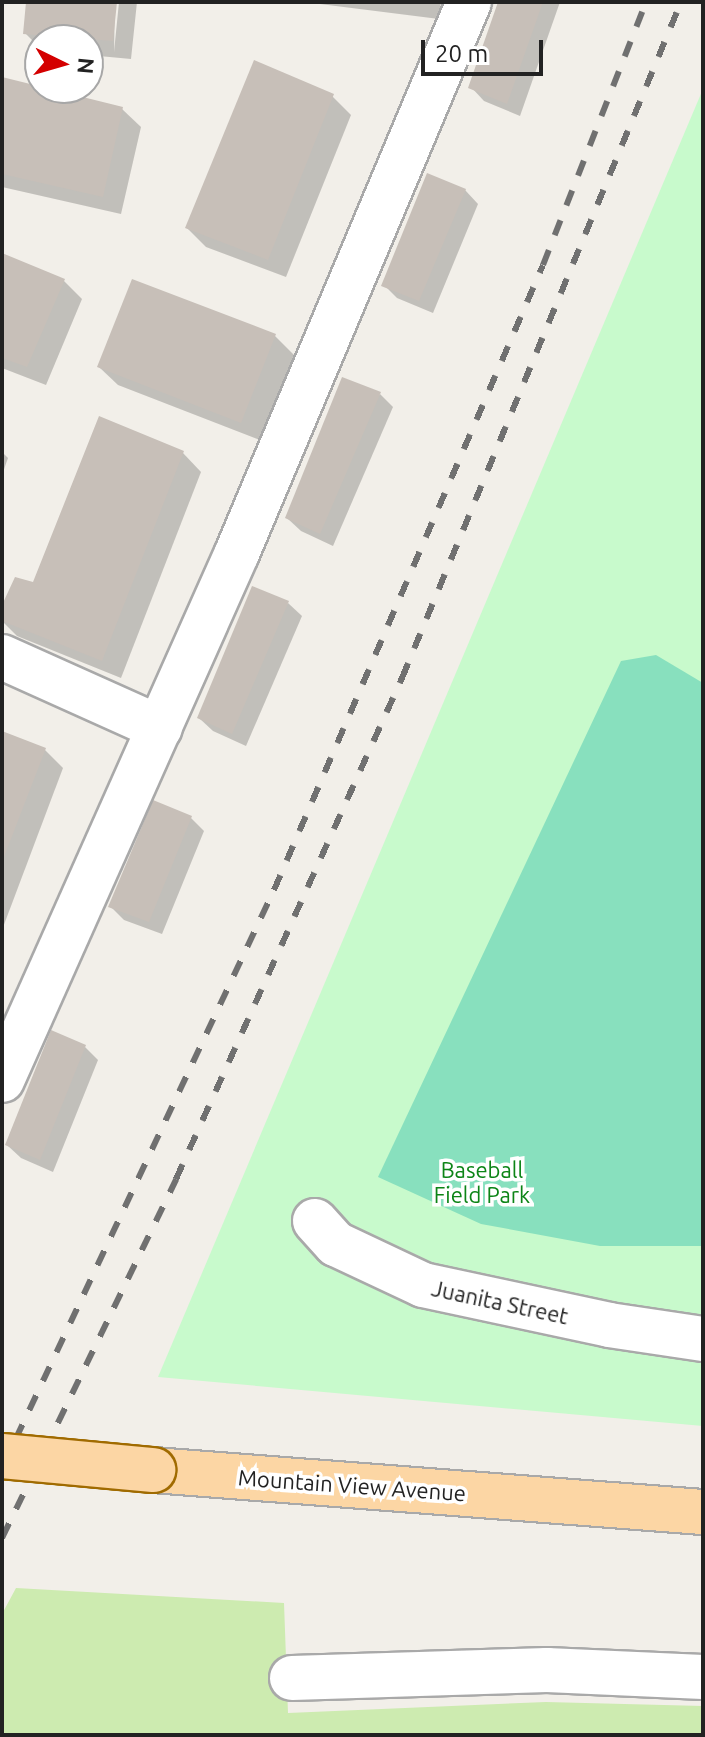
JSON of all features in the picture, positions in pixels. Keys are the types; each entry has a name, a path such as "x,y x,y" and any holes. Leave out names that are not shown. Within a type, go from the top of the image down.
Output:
{"main road":[{"name":"Mountain View Avenue","path":"2,1456 703,1512"}],"street":[{"path":"2,1080 160,728 453,48 469,2"},
{"path":"2,657 160,728"},
{"name":"Juanita Street","path":"315,1221 336,1244 423,1285 609,1325 703,1339"},
{"path":"292,1678 547,1670 703,1677"}],"green space":[{"name":"Baseball Field Park","path":"703,89 703,1426 158,1377"},
{"path":"656,655 703,683 703,1246 600,1246 481,1224 378,1177 621,661"},
{"path":"16,1588 284,1603 288,1713 546,1702 703,1706 703,1735 2,1735 2,1614"}],"building":[{"path":"26,2 117,2 113,41 104,40 104,24 24,24 23,34"},
{"path":"498,2 543,2 507,104 468,88"},
{"path":"254,60 334,94 268,260 185,228"},
{"path":"2,77 24,82 24,104 104,102 123,107 103,197 2,174"},
{"path":"427,173 466,189 419,301 381,286"},
{"path":"2,253 65,279 27,367 2,358"},
{"path":"132,279 276,334 241,423 97,367"},
{"path":"342,377 381,392 320,534 285,518"},
{"path":"99,416 184,451 102,661 2,621 2,605 15,577 33,582"},
{"path":"252,586 289,601 232,734 197,718"},
{"path":"2,731 46,748 2,862"},
{"path":"153,800 192,816 149,922 108,907"},
{"path":"51,1030 86,1045 40,1160 5,1145"}],"railway":[{"path":"2,1468 274,890 543,265 646,2"},
{"path":"2,1538 176,1179 402,678 681,2"}]}
